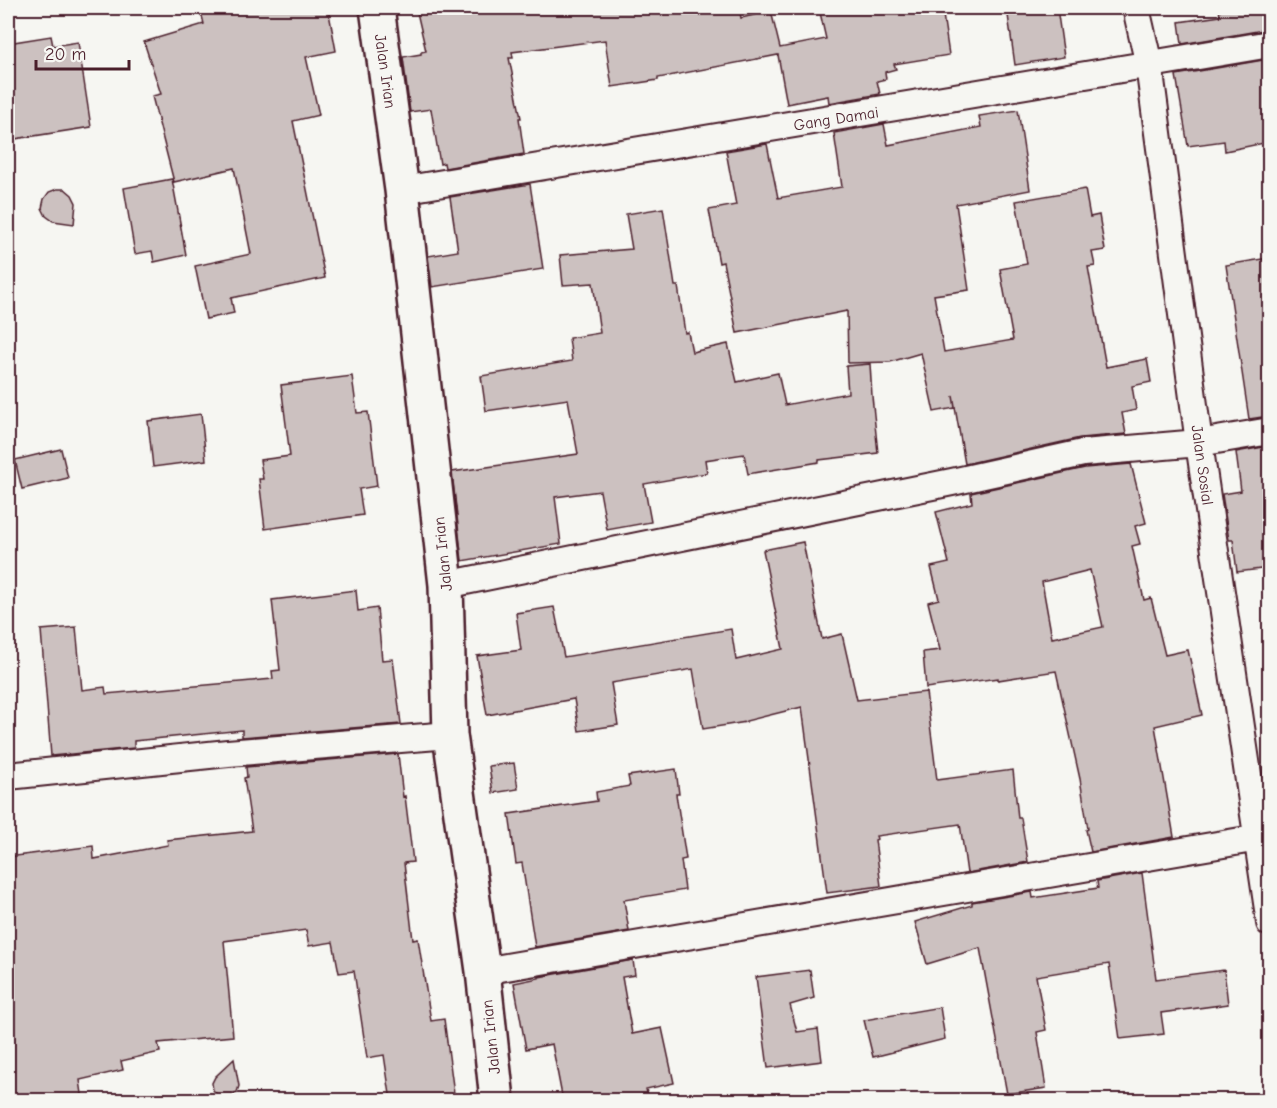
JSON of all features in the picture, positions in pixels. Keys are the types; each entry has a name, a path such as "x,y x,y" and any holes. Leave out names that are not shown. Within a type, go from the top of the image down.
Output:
{"main road":[{"name":"Jalan Irian","path":"377,8 402,190 446,585 450,735 483,971 497,1101"}],"street":[{"name":"Jalan Sosial","path":"1136,8 1149,65 1199,443 1264,837 1269,923"},
{"name":"Gang Damai","path":"402,190 1269,44"},
{"path":"446,585 1083,453 1199,443 1269,431"},
{"path":"8,776 228,753 450,735"},
{"path":"483,971 1264,837"}],"building":[{"path":"200,8 328,8 336,51 306,57 319,115 293,121 325,278 231,298 234,313 206,319 195,266 251,254 234,168 174,182 152,96 161,94 144,42 204,24"},
{"path":"416,8 739,8 741,18 771,11 780,48 826,39 819,8 942,8 949,55 894,64 896,69 885,72 886,79 877,81 880,94 829,103 828,96 787,104 778,55 658,78 658,80 612,87 605,40 512,52 513,58 509,58 521,118 519,118 524,154 445,168 444,163 440,164 431,109 410,112 403,57 426,51"},
{"path":"1007,8 1057,8 1064,57 1015,65"},
{"path":"1219,8 1269,8 1269,29 1182,44 1179,22 1220,16"},
{"path":"51,36 53,46 78,42 91,127 8,140 8,43"},
{"path":"1269,59 1269,142 1225,151 1224,141 1188,146 1176,75"},
{"path":"1018,110 1030,190 956,204 969,290 934,295 944,352 1013,340 1000,269 1027,264 1016,201 1085,189 1090,217 1099,215 1105,250 1092,252 1095,266 1088,267 1106,367 1147,359 1151,382 1132,386 1136,410 1122,413 1126,434 1080,438 965,464 953,396 955,408 934,412 921,353 890,362 848,363 847,311 737,333 723,262 719,263 709,210 736,205 726,151 767,144 778,198 842,187 834,133 884,124 888,145 981,127 979,116"},
{"path":"172,179 186,255 154,262 152,251 135,254 124,188"},
{"path":"530,184 543,269 432,287 428,256 458,251 450,197"},
{"path":"65,189 76,203 74,224 53,221 46,216 42,208 49,192"},
{"path":"663,208 675,286 678,286 685,333 688,332 692,352 728,344 737,382 778,373 785,405 848,393 846,366 870,364 878,453 819,460 819,462 748,474 744,454 705,460 707,473 644,484 651,522 607,530 600,491 555,497 561,544 462,561 452,472 578,454 568,399 486,411 481,376 572,361 569,338 600,333 593,283 563,285 560,255 632,249 626,214"},
{"path":"1269,258 1269,416 1249,419 1226,265"},
{"path":"352,376 357,413 368,412 377,486 359,489 363,515 265,529 259,479 263,479 260,460 290,456 281,385"},
{"path":"201,414 206,460 153,467 148,421"},
{"path":"1269,446 1269,568 1237,572 1233,540 1229,540 1222,494 1241,491 1236,452"},
{"path":"61,449 68,478 22,489 15,460"},
{"path":"1131,464 1146,523 1135,526 1140,544 1132,546 1144,600 1151,598 1165,655 1188,650 1202,715 1155,726 1174,837 1091,852 1080,779 1056,671 926,688 923,652 940,650 928,602 939,599 931,567 949,563 936,512 972,503 971,493 1085,468","holes":["1090,570 1103,627 1052,638 1042,582"]},
{"path":"803,542 822,639 842,634 857,700 926,692 937,780 1013,770 1018,818 1021,818 1028,862 967,873 960,824 876,836 881,886 827,893 802,707 746,722 703,729 693,669 611,683 618,725 579,731 574,699 487,715 477,656 521,650 516,613 554,607 564,657 731,629 736,660 783,649 763,550"},
{"path":"356,590 358,611 377,608 382,660 393,659 401,724 242,737 242,730 134,741 134,748 51,756 41,630 76,627 82,690 105,687 106,694 273,679 272,671 280,670 272,600"},
{"path":"398,754 413,862 404,863 413,940 418,939 431,1021 444,1019 455,1101 391,1101 384,1055 367,1058 354,971 339,973 333,942 309,946 306,930 224,941 233,1036 158,1043 160,1052 121,1061 123,1070 80,1080 83,1101 8,1101 8,857 93,846 94,859 168,845 167,840 252,831 244,778 247,777 246,767"},
{"path":"514,763 518,789 493,793 489,766"},
{"path":"676,769 679,794 676,794 686,859 681,860 685,890 624,900 629,931 535,947 522,863 516,864 509,814 597,801 596,792 630,786 628,776"},
{"path":"1142,873 1156,979 1224,970 1228,1004 1161,1013 1164,1034 1120,1039 1109,964 1036,976 1046,1030 1037,1032 1046,1088 1007,1094 980,948 927,964 915,922 972,905 972,902 1032,892 1033,898 1098,888 1097,881"},
{"path":"633,960 635,975 622,977 632,1034 662,1028 674,1083 646,1089 649,1101 563,1101 552,1044 526,1049 514,983"},
{"path":"810,970 814,998 790,1005 797,1032 818,1029 822,1061 768,1068 756,977"},
{"path":"940,1007 945,1039 873,1057 864,1020"},
{"path":"234,1059 239,1086 237,1092 231,1097 218,1096 213,1090 212,1083 215,1077"}]}
